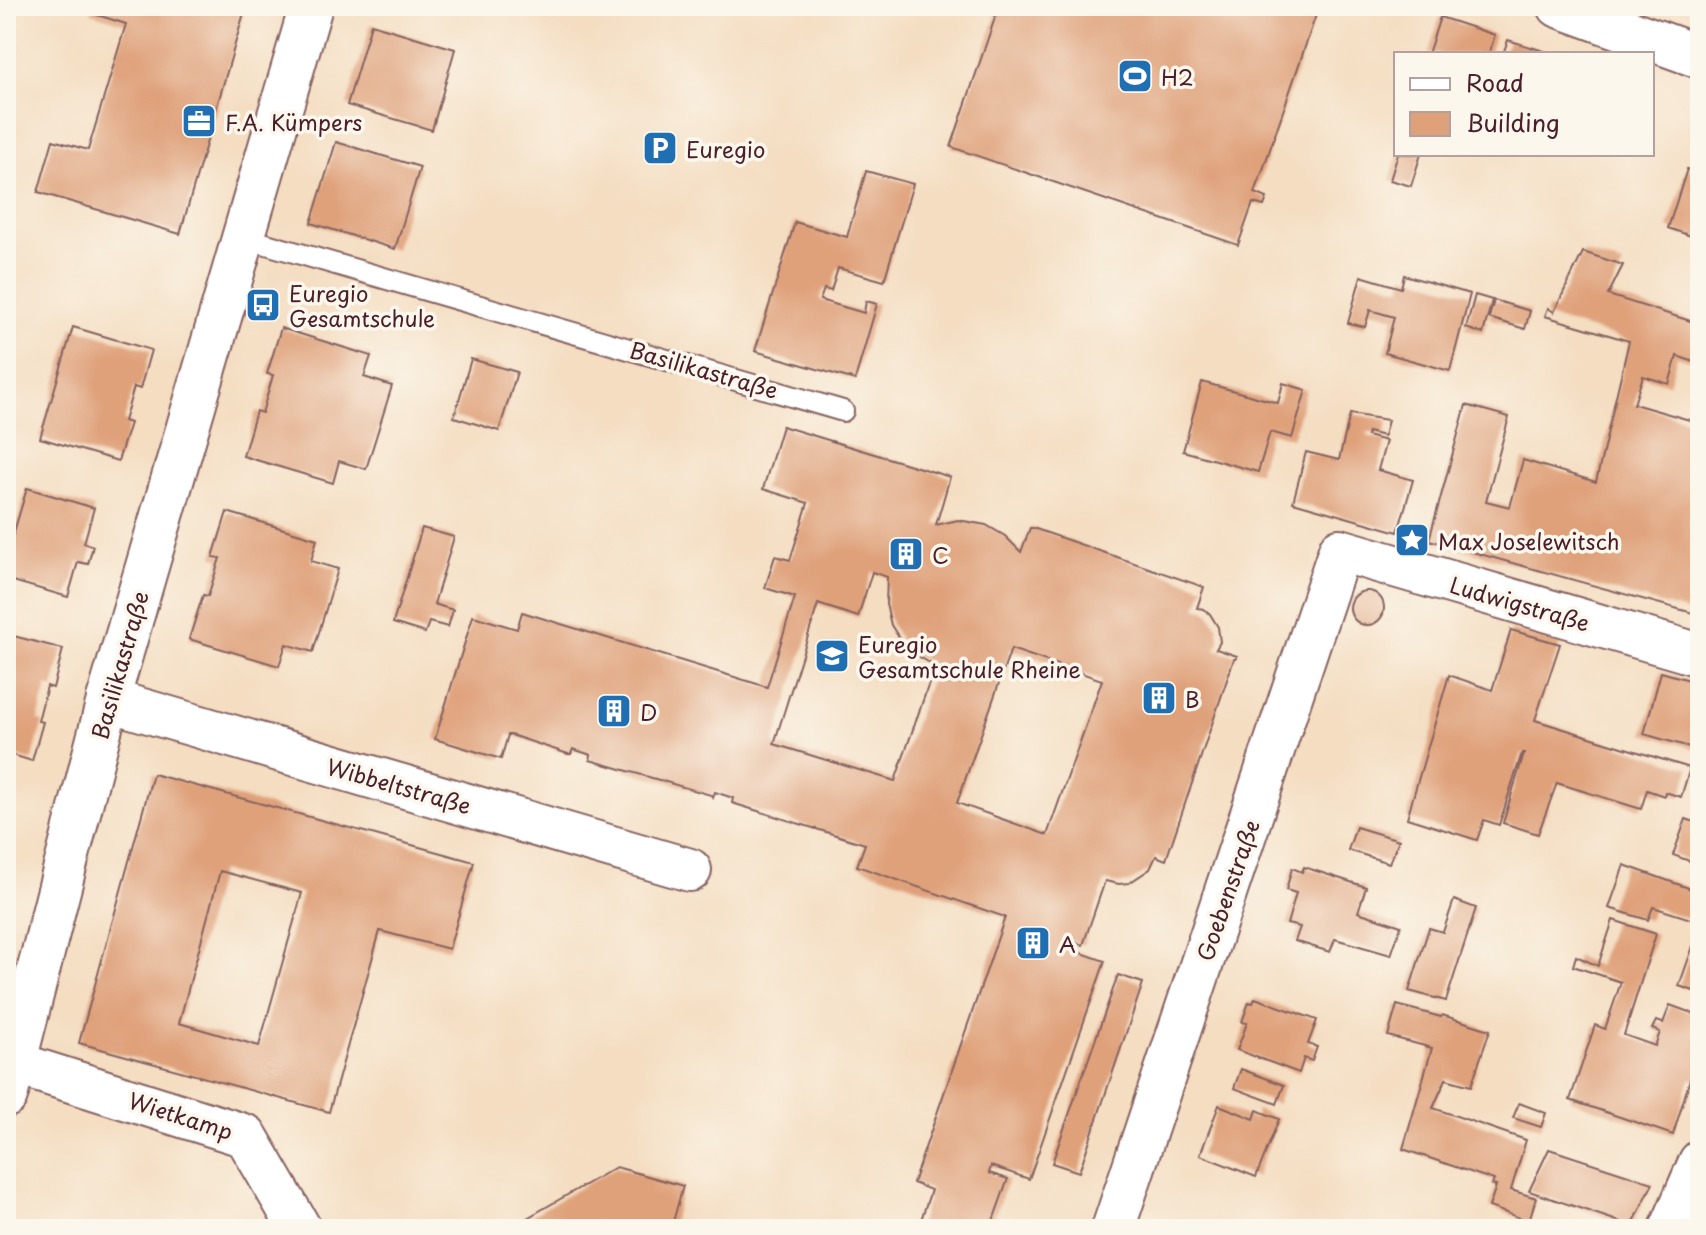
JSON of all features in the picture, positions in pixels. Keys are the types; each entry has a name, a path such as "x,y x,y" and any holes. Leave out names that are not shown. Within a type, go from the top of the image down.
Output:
{"street":[{"name":"Basilikastraße","path":"10,1079 108,700 311,6"},
{"path":"1559,6 1700,57"},
{"name":"Ludwigstraße","path":"1340,550 1700,655"},
{"name":"Goebenstraße","path":"1113,1229 1340,550"},
{"name":"Wibbeltstraße","path":"108,700 690,870"},
{"name":"Wietkamp","path":"10,1079 246,1136 300,1229"},
{"path":"1671,1229 1700,1162"}],"lane":[{"name":"Basilikastraße","path":"242,237 843,411"}],"building":[{"path":"93,6 246,6 180,234 38,192 53,140 88,150 126,24 91,13"},
{"name":"H2","path":"999,6 1319,6 1255,193 1267,198 1264,206 1253,203 1238,245 951,147"},
{"path":"1440,17 1495,35 1490,52 1429,52"},
{"path":"371,24 455,49 432,130 347,105"},
{"path":"1508,40 1547,52 1504,52"},
{"path":"336,142 420,167 395,249 311,223"},
{"path":"1700,145 1700,239 1668,228 1687,169 1691,170"},
{"path":"1397,156 1420,156 1411,186 1390,180"},
{"path":"866,171 913,184 884,281 838,268 831,291 824,289 820,300 864,313 866,301 877,304 855,380 755,351 795,222 847,237"},
{"path":"1583,252 1623,265 1608,295 1700,324 1700,364 1677,356 1669,384 1643,376 1634,404 1700,423 1700,615 1429,540 1466,405 1509,417 1486,501 1510,507 1523,460 1596,482 1629,341 1545,316 1548,308 1554,312"},
{"path":"1404,275 1470,294 1450,371 1385,353 1394,317 1370,310 1365,327 1348,323 1361,276 1401,288"},
{"path":"1475,295 1492,300 1483,334 1466,328"},
{"path":"1494,300 1530,311 1525,329 1489,318"},
{"path":"73,327 151,350 140,389 134,387 124,421 130,423 118,461 40,438"},
{"path":"281,328 371,356 364,377 392,386 366,469 339,461 333,483 243,456 256,411 262,413 273,375 267,374"},
{"path":"471,359 517,372 499,431 454,417"},
{"path":"1202,382 1278,403 1283,383 1306,390 1292,438 1270,432 1258,472 1183,451"},
{"path":"1350,414 1388,420 1384,436 1368,432 1367,436 1386,441 1378,470 1413,480 1398,532 1293,502 1306,452 1339,460"},
{"path":"782,426 950,477 936,525 958,520 986,525 1005,536 1021,552 1030,528 1033,528 1204,587 1197,608 1210,614 1218,627 1220,642 1216,649 1237,656 1166,860 1156,856 1150,869 1129,883 1105,881 1083,945 1070,940 1067,948 1105,961 1029,1179 991,1166 989,1173 1008,1179 990,1229 918,1229 931,1190 913,1183 1005,917 857,866 865,844 732,803 733,798 715,792 713,798 590,760 591,755 573,749 568,754 511,735 508,735 501,759 435,739 473,616 517,629 522,612 767,687 795,597 765,588 775,556 790,560 808,503 763,489","holes":["872,572 887,577 886,604 891,625 898,636 911,652 935,666 895,781 774,744 818,604 858,617","1011,649 1102,680 1047,835 957,803"]},
{"path":"27,488 94,508 84,543 93,546 88,564 78,562 68,597 6,579 6,559"},
{"path":"227,512 317,539 311,561 338,569 313,652 286,644 279,666 189,639 203,595 208,596 220,558 213,557"},
{"path":"422,528 454,537 434,604 453,610 448,627 429,622 425,633 393,623"},
{"path":"1367,591 1379,596 1384,608 1379,620 1367,625 1355,620 1350,608 1355,596"},
{"path":"1511,630 1560,644 1535,720 1690,768 1681,797 1665,792 1664,796 1647,790 1641,809 1557,783 1538,834 1503,823 1522,753 1499,825 1484,820 1477,840 1407,818 1449,675 1492,690"},
{"path":"6,634 63,649 53,688 47,686 38,721 43,722 32,761 6,753"},
{"path":"1661,672 1700,683 1700,750 1644,734"},
{"path":"153,774 474,862 449,949 380,931 329,1112 79,1043","holes":["220,871 302,893 259,1046 179,1023"]},
{"path":"1686,819 1700,824 1700,865 1673,855"},
{"path":"1356,827 1399,840 1389,863 1348,850"},
{"path":"1624,865 1700,892 1700,922 1653,907 1648,920 1609,908"},
{"path":"1304,867 1366,887 1358,912 1401,926 1391,955 1335,939 1330,952 1295,941 1300,927 1287,924 1296,893 1286,890 1292,868 1302,872"},
{"path":"1454,900 1476,908 1446,1001 1409,991 1429,928 1443,932"},
{"path":"1613,920 1656,934 1624,1035 1655,1046 1660,1032 1652,1029 1656,1021 1663,1023 1670,1005 1700,1016 1700,1066 1695,1080 1690,1079 1673,1135 1570,1100 1595,1025 1605,1029 1621,982 1573,966 1576,956 1598,966"},
{"path":"1700,926 1700,993 1679,986"},
{"path":"1118,975 1143,983 1079,1172 1052,1163"},
{"path":"1255,998 1317,1020 1308,1044 1317,1047 1312,1061 1304,1058 1299,1073 1237,1050 1247,1023 1242,1022 1249,1002 1253,1003"},
{"path":"1397,1005 1490,1030 1471,1086 1446,1079 1433,1108 1526,1140 1511,1190 1536,1198 1529,1221 1489,1207 1496,1186 1492,1185 1494,1180 1403,1149 1432,1048 1388,1036"},
{"path":"1241,1069 1284,1085 1277,1104 1234,1088"},
{"path":"1519,1103 1546,1113 1541,1127 1513,1118"},
{"path":"1219,1105 1254,1119 1257,1110 1279,1119 1256,1177 1200,1155"},
{"path":"1549,1149 1653,1183 1632,1226 1529,1191"},
{"path":"616,1167 683,1186 671,1229 508,1229"}],"place":[{"name":"H2","path":"1135,76"},
{"name":"F.A. Kümpers","path":"199,121"},
{"name":"Euregio","path":"660,148"},
{"name":"Euregio Gesamtschule","path":"263,305"},
{"name":"Max Joselewitsch","path":"1412,540"},
{"name":"C","path":"906,554"},
{"name":"Euregio Gesamtschule Rheine","path":"832,656"},
{"name":"B","path":"1159,698"},
{"name":"D","path":"614,711"},
{"name":"A","path":"1033,943"}]}
